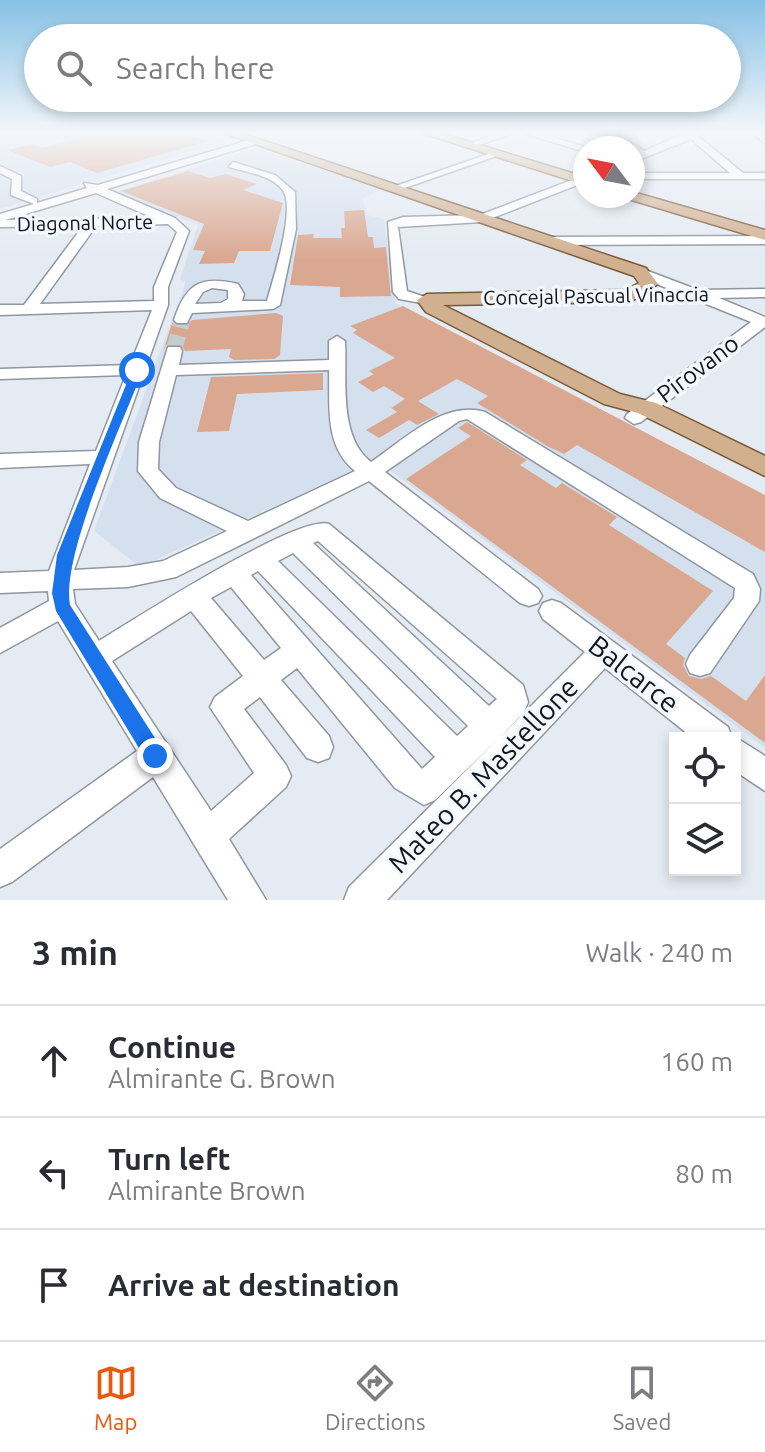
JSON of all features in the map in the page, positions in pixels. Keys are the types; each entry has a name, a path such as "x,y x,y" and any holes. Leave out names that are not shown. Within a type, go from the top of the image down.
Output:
{"main road":[{"path":"359,175 640,272 649,284 630,296"},
{"path":"645,198 765,236"},
{"name":"Concejal Pascual Vinaccia","path":"427,300 630,296"},
{"path":"427,300 433,308 640,413 765,467"},
{"path":"640,413 765,487"}],"street":[{"path":"14,175 17,181 15,193 33,201"},
{"path":"0,218 130,175"},
{"path":"228,306 235,301 236,290 226,285 211,284 194,290 184,315 228,306 273,305 293,217 293,200 290,193 273,179 262,175"},
{"path":"395,188 433,175"},
{"path":"645,176 765,176"},
{"path":"0,186 17,181"},
{"path":"427,300 404,296 400,292 392,225 403,221 482,218 573,183"},
{"path":"4,207 93,187 171,221 183,231 161,287 161,305 65,555 61,592 94,658 248,900"},
{"name":"Diagonal Norte","path":"0,224 171,221"},
{"path":"28,310 91,224"},
{"path":"550,241 765,236"},
{"path":"640,272 764,321"},
{"name":"Concejal Pascual Vinaccia","path":"630,296 765,293"},
{"path":"0,310 161,305"},
{"name":"Pirovano","path":"640,413 764,321"},
{"name":"Balcarce","path":"337,341 340,429 355,462 709,732"},
{"path":"248,531 168,493 148,471 149,442 172,361 339,365"},
{"path":"0,374 137,370"},
{"path":"0,583 61,592 157,573 370,472 453,416 468,413 478,416 744,581 748,589 746,601 700,664"},
{"path":"0,461 102,457"},
{"path":"94,658 234,573 260,558 321,530 513,695 514,702 424,789 406,777 234,573"},
{"path":"294,540 490,727"},
{"path":"260,558 457,757"},
{"path":"0,641 61,592"},
{"path":"195,597 318,747"},
{"path":"207,837 275,776 225,707 299,650"},
{"name":"Mateo B. Mastellone","path":"362,900 604,651"},
{"path":"0,870 155,756"},
{"path":"741,757 765,775"}],"shaded area":[{"path":"0,175 113,175 0,209"},
{"path":"169,175 339,175 382,189 363,198 367,215 384,219 395,303 765,497 765,748 376,460 140,567 94,531 186,282 180,279 198,225 115,192"}],"building":[{"path":"175,175 210,178 228,175 257,184 243,190 283,203 270,251 239,251 234,263 199,264 205,251 193,250 204,224 121,191"},
{"path":"364,210 368,237 373,237 374,248 386,247 391,296 340,297 340,287 290,285 298,235 342,238 344,211"},
{"path":"403,306 765,495 765,552 577,445 564,454 547,446 477,403 488,396 457,379 418,401 439,414 417,425 409,420 379,438 366,430 397,412 391,408 405,399 384,386 373,392 358,382 374,374 369,371 395,358 353,333 357,330 350,326"},
{"path":"276,313 283,316 280,355 274,359 234,360 229,357 231,349 185,351 180,344 166,345 163,352 172,323 187,326 192,320"},
{"path":"323,373 323,390 237,394 229,431 197,432 211,377"},
{"path":"467,422 527,460 520,465 556,488 562,483 617,517 609,525 713,591 666,644 685,658 683,665 689,676 701,679 711,676 746,701 765,675 765,743 406,479 471,436 458,428"}],"tunnel":[{"path":"174,351 182,320"}],"route":[{"path":"137,370 65,555 60,593 62,606 155,756"}]}
